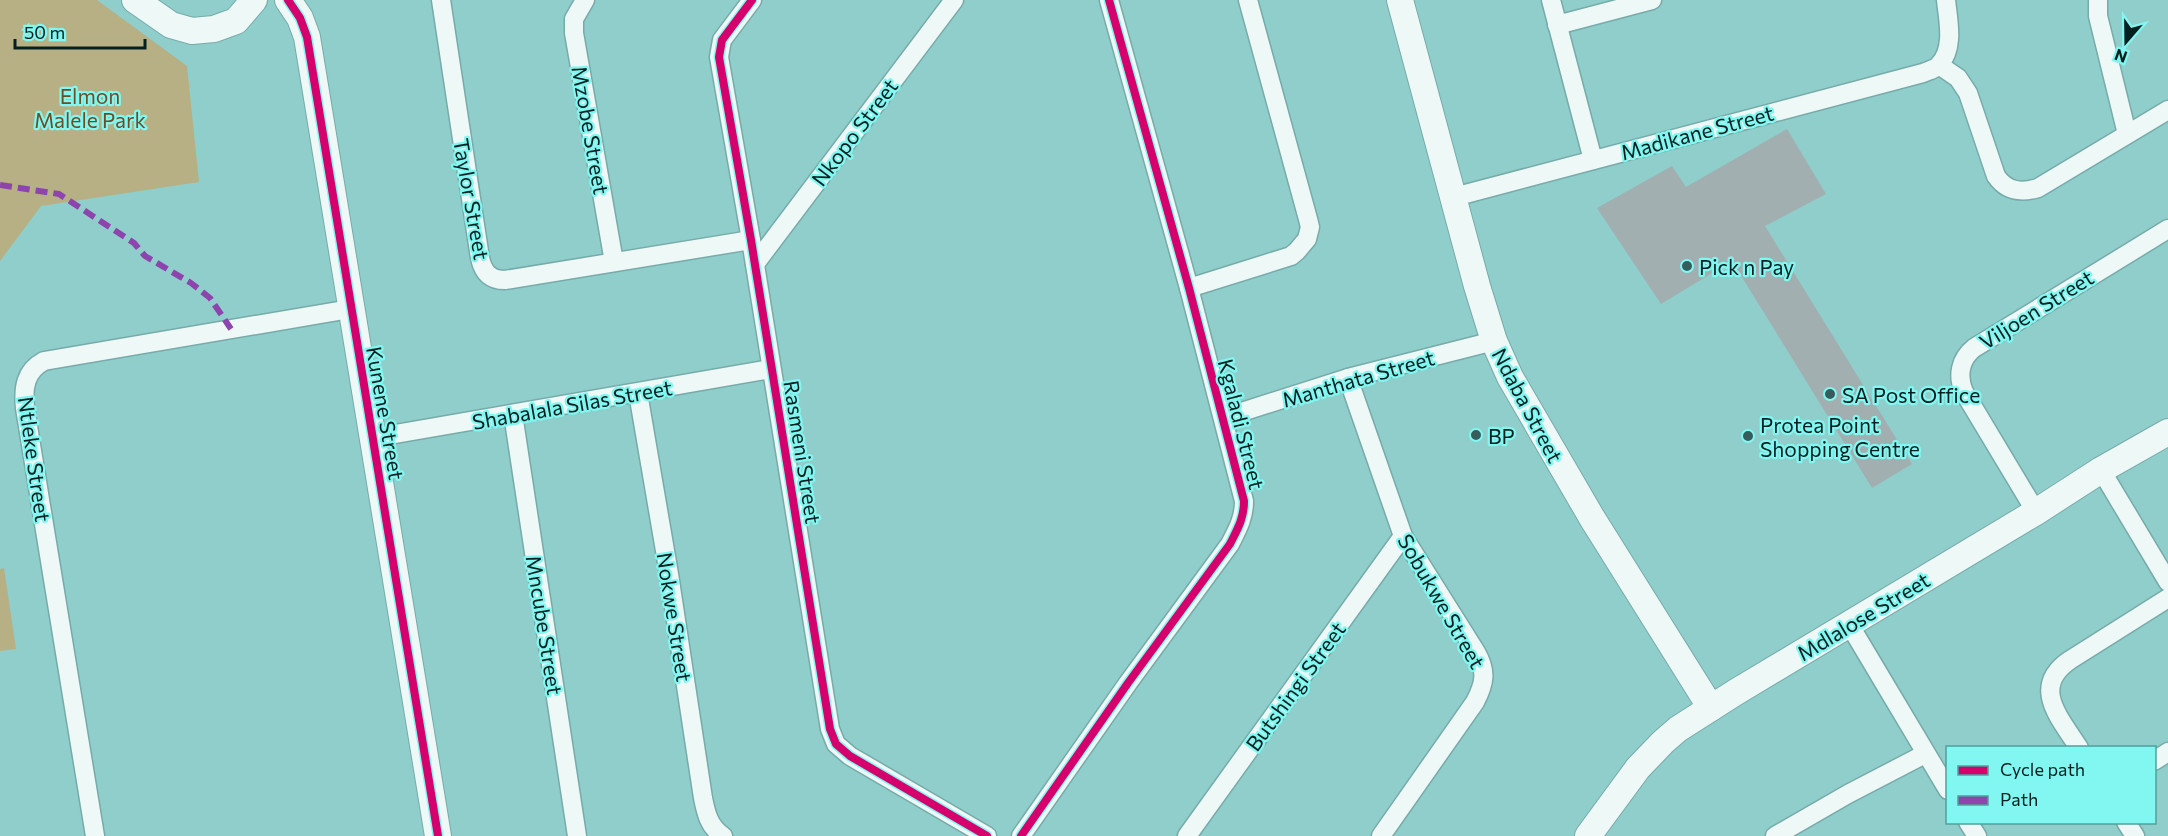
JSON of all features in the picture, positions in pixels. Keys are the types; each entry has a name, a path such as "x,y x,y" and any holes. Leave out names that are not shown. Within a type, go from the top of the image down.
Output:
{"street":[{"path":"135,0 171,25 192,31 214,29 236,21 254,0"},
{"name":"Kunene Street","path":"288,0 300,18 307,37 438,836"},
{"name":"Taylor Street","path":"441,0 480,258 485,272 491,277 503,280 751,240"},
{"name":"Mzobe Street","path":"585,0 574,19 574,33 614,262"},
{"name":"Rasmeni Street","path":"752,0 725,36 719,53 832,734 836,744 850,756 987,836"},
{"name":"Nkopo Street","path":"755,264 954,0"},
{"name":"Kgaladi Street","path":"1021,836 1128,683 1230,544 1242,522 1244,501 1189,288 1109,0"},
{"path":"1189,288 1291,255 1305,243 1309,233 1310,227 1306,211 1248,0"},
{"name":"Ndaba Street","path":"1400,0 1494,341 1510,378 1592,518 1711,708"},
{"path":"1551,0 1593,160"},
{"path":"1557,25 1652,0"},
{"path":"1946,0 1950,32 1947,50 1939,65 1958,78 1968,93 1994,171 2000,181 2011,189 2022,192 2038,188 2168,110"},
{"path":"2098,0 2098,16 2127,134"},
{"name":"Madikane Street","path":"1454,197 1923,73 1939,65"},
{"name":"Viljoen Street","path":"2036,512 1963,389 1960,370 1965,357 1974,348 2168,229"},
{"name":"Ntleke Street","path":"95,836 25,408 24,390 27,378 37,365 44,361 350,309"},
{"name":"Manthata Street","path":"1222,418 1348,378 1494,341"},
{"name":"Shabalala Silas Street","path":"372,438 771,369"},
{"name":"Sobukwe Street","path":"1348,378 1403,536 1480,659 1485,676 1475,702 1381,836"},
{"name":"Nokwe Street","path":"638,393 669,574 703,798 709,821 723,836"},
{"name":"Mncube Street","path":"513,414 577,836"},
{"name":"Mdlalose Street","path":"1588,836 1634,773 1678,729 2036,512 2101,470 2168,432"},
{"path":"2101,470 2168,582"},
{"name":"Butshingi Street","path":"1190,835 1403,536"},
{"path":"2078,746 2051,701 2050,688 2055,672 2070,660 2168,598"},
{"path":"1849,624 1946,788"},
{"path":"1774,836 1925,754"}],"green space":[{"name":"Elmon Malele Park","path":"0,0 97,0 187,66 199,182 41,206 0,261"},
{"path":"4,568 16,649 0,651 0,569"}],"building":[{"path":"1787,129 1826,194 1765,226 1912,464 1872,488 1732,261 1661,304 1597,208 1672,166 1686,187"}],"marked path":[{"path":"0,185 59,194 134,243 145,256 191,283 210,298 231,329"}],"cycle path":[{"path":"288,0 300,18 307,37 438,836"},
{"path":"752,0 722,40 719,57 830,729 836,744 850,756 987,836"},
{"path":"1021,836 1128,683 1230,544 1240,524 1244,507 1189,288 1109,0"}],"place":[{"name":"Pick n Pay","path":"1687,266"},
{"name":"SA Post Office","path":"1830,394"},
{"name":"BP","path":"1476,435"},
{"name":"Protea Point Shopping Centre","path":"1748,436"}]}
